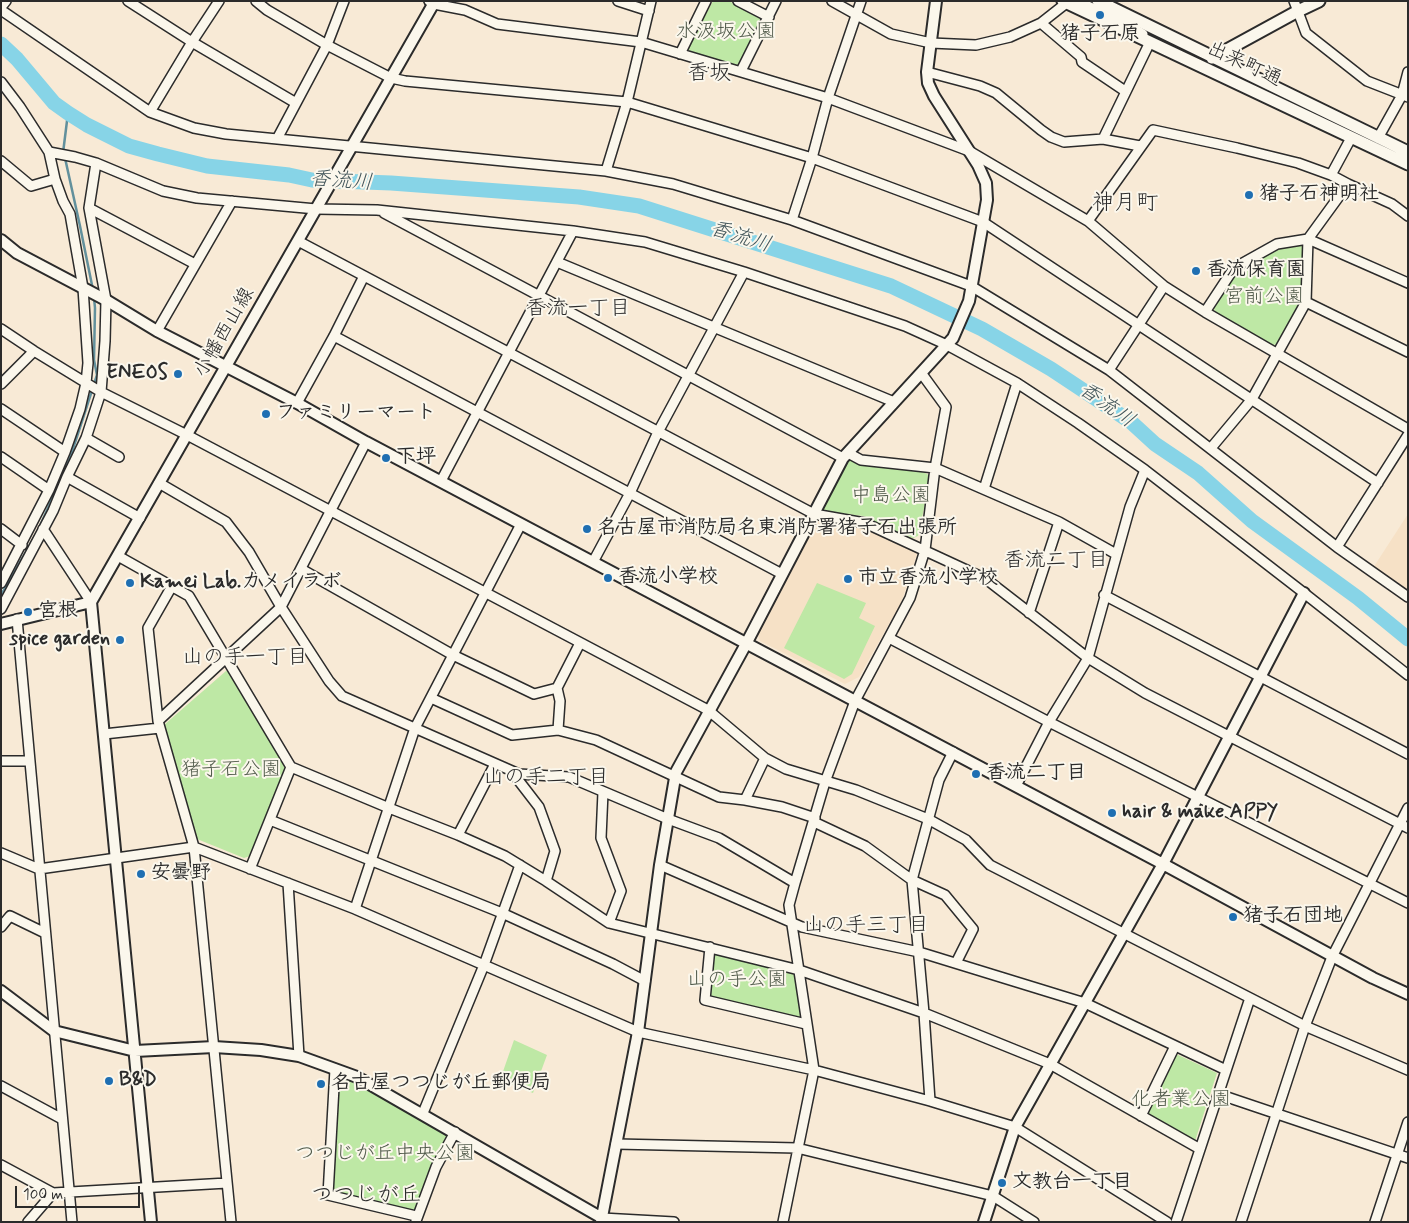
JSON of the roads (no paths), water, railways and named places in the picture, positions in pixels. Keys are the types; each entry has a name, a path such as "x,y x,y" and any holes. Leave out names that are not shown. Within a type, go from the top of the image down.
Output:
{"main road":[{"name":"出来町通","path":"1097,1 1408,152"},
{"path":"1212,58 1296,6 1319,1"},
{"name":"出来町通","path":"1069,2 1408,164"}],"street":[{"path":"6,1 1,9 150,112 194,128 226,134 606,171 673,184 792,220 971,286 1110,370 1337,546 1408,597"},
{"path":"128,1 192,42 296,103"},
{"path":"140,10 145,1"},
{"path":"150,112 219,1"},
{"path":"256,1 267,10 328,45 391,78 627,102 812,158 983,222 1378,483"},
{"path":"276,138 328,45 344,1"},
{"path":"618,1 649,11"},
{"path":"606,171 627,102 652,1"},
{"path":"680,54 706,1"},
{"path":"738,1 769,16"},
{"path":"741,71 776,1"},
{"path":"832,1 891,34 930,42 976,45 1010,37 1041,23 1069,2 1125,23 1191,61"},
{"path":"792,220 812,158 828,98 861,1"},
{"path":"602,1220 638,1032 660,865 676,772 846,455 947,345 955,334 969,301 987,200 986,183 978,165 934,96 928,83 927,72 936,1"},
{"path":"432,2 465,10 497,24 641,42 828,98 969,151 1088,221 1164,286 1205,312 1408,429"},
{"name":"小幡西山線","path":"91,602 298,242 432,2"},
{"path":"1296,6 1306,33 1336,58 1367,81 1405,96"},
{"path":"1041,23 1081,57 1082,62 1125,91"},
{"path":"1103,139 1150,42"},
{"path":"927,72 980,86 996,93 1041,130 1051,137 1064,142 1103,139 1140,146"},
{"path":"1378,138 1405,96 1408,72"},
{"path":"1,82 20,107 49,152 55,179 70,214 83,288 88,363 86,384 80,409 50,490 1,583"},
{"path":"1088,221 1153,130 1298,163 1331,175 1392,204 1408,216"},
{"path":"1331,175 1351,138"},
{"path":"49,152 75,157 96,164 163,191 196,198 377,210 645,242 744,272 906,326 947,345 1016,383 1145,470 1408,676"},
{"path":"1,161 31,186 55,179"},
{"path":"1,609 53,511 86,438 101,392 105,348 106,300 89,208 96,164"},
{"path":"1211,448 1252,400 1306,302 1308,239 1348,184"},
{"path":"157,331 232,201"},
{"path":"89,208 195,264"},
{"path":"377,210 689,375 846,455 861,460 935,468 1059,522 1116,554"},
{"path":"441,481 573,232"},
{"path":"1205,312 1234,268 1277,244 1308,239 1408,283"},
{"path":"1,240 17,253 106,300 157,331 297,403 366,442 953,752 1332,957 1408,994"},
{"path":"298,242 814,514 865,523 986,580 1088,658 1145,693 1404,826"},
{"path":"557,262 894,402"},
{"path":"593,562 630,493 658,432 744,272"},
{"path":"297,403 364,276"},
{"path":"1110,370 1164,286"},
{"path":"1306,302 1408,352"},
{"path":"1,329 86,384 187,435 708,710 765,758 786,769 856,790 928,819 966,840 990,865 1305,1026 1408,1070"},
{"path":"334,336 782,574"},
{"path":"1,384 34,351"},
{"path":"783,1222 814,1070 790,905 825,782 855,701 910,598 925,550 935,468 946,407 922,374"},
{"path":"984,489 1016,383"},
{"path":"1,410 65,452"},
{"path":"1337,546 1408,435"},
{"path":"86,438 120,457"},
{"path":"104,734 159,724 281,607 366,442"},
{"path":"1,457 50,490"},
{"path":"1016,786 1049,722 1088,658 1130,507 1145,470"},
{"path":"67,477 140,518"},
{"path":"159,483 226,522 249,552 281,607 329,681 342,696 511,771 519,774 569,777 668,819 719,838 795,883"},
{"path":"1029,613 1059,522"},
{"path":"356,909 415,728 521,524"},
{"path":"1,529 22,545"},
{"path":"44,529 91,602 151,1222"},
{"path":"118,556 189,596 292,767 458,835 520,865 609,923 799,970 924,1013 1050,1064 1200,1149"},
{"path":"301,569 453,655 534,694 557,688"},
{"path":"172,586 148,628 159,724 194,847 231,1222"},
{"path":"984,1222 1015,1127 1163,864 1304,593"},
{"path":"1104,595 1408,754"},
{"path":"1,624 91,602"},
{"path":"17,619 72,1222"},
{"path":"889,638 1049,722 1408,904"},
{"path":"558,730 560,701 557,688 580,643"},
{"path":"431,698 512,735 558,730 596,740 719,798 745,800 782,807 814,820 865,846 912,880 945,895 973,928 956,963"},
{"path":"930,1101 912,880 940,780 953,752"},
{"path":"745,800 765,758"},
{"path":"1,761 29,761"},
{"path":"458,835 495,764"},
{"path":"250,869 292,767"},
{"path":"511,771 539,807 555,851 546,881"},
{"path":"603,792 601,838 622,891 609,923"},
{"path":"1241,1222 1305,1026 1332,957 1369,884 1404,826 1408,808"},
{"path":"270,820 502,913 613,964 645,981"},
{"path":"1,852 39,869 194,847 356,909 638,1032 814,1070 930,1101 1015,1127 1167,1222"},
{"path":"423,1114 484,965 520,865"},
{"path":"660,865 802,927 919,952 1085,1003 1226,1070"},
{"path":"288,883 299,1056"},
{"path":"1,927 10,916 45,933"},
{"path":"710,947 705,1000 806,1024"},
{"path":"1,991 54,1031 135,1051 214,1047 262,1050 299,1056 357,1077 455,1132 602,1220 674,1222"},
{"path":"1176,1222 1250,998"},
{"path":"1141,1116 1175,1046"},
{"path":"335,1069 328,1195 416,1219 436,1167 455,1132"},
{"path":"1,1086 62,1119"},
{"path":"1218,1094 1408,1158"},
{"path":"1375,1222 1408,1122"},
{"path":"616,1144 797,1148 993,1196 1034,1222"},
{"path":"1,1165 53,1193 227,1182"},
{"path":"28,1222 53,1193"}],"waterway":[{"name":"香流川","path":"1,44 17,59 54,103 68,113 87,125 129,146 158,154 207,166 289,175 312,180 391,183 579,197 639,206 891,286 982,329 1051,369 1131,422 1155,444 1198,473 1252,521 1358,598 1408,639"},
{"path":"63,153 68,113"},
{"path":"65,158 93,290"},
{"path":"40,526 70,458 97,375 94,360 94,298"},
{"path":"1,595 38,531"}],"place":[{"name":"猪子石原","path":"1100,15"},
{"name":"猪子石神明社","path":"1249,195"},
{"name":"香流保育園","path":"1196,271"},
{"name":"ENEOS","path":"178,374"},
{"name":"ファミリーマート","path":"266,414"},
{"name":"下坪","path":"386,458"},
{"name":"名古屋市消防局名東消防署猪子石出張所","path":"587,529"},
{"name":"香流小学校","path":"608,578"},
{"name":"市立香流小学校","path":"848,579"},
{"name":"Kamei Lab.カメイラボ","path":"130,583"},
{"name":"宮根","path":"28,612"},
{"name":"spice garden","path":"120,640"},
{"name":"香流二丁目","path":"976,774"},
{"name":"hair & make APPY","path":"1112,813"},
{"name":"安曇野","path":"141,874"},
{"name":"猪子石団地","path":"1233,917"},
{"name":"B&D","path":"109,1081"},
{"name":"名古屋つつじが丘郵便局","path":"321,1084"},
{"name":"文教台一丁目","path":"1002,1183"}],"district":[{"name":"香坂","path":"709,74"},
{"name":"神月町","path":"1125,204"},
{"name":"香流一丁目","path":"578,310"},
{"name":"香流二丁目","path":"1056,562"},
{"name":"山の手一丁目","path":"245,659"},
{"name":"山の手二丁目","path":"546,779"},
{"name":"山の手三丁目","path":"866,927"},
{"name":"つつじが丘","path":"366,1196"}],"park label":[{"name":"水汲坂公園","path":"726,33"},
{"name":"宮前公園","path":"1264,298"},
{"name":"中島公園","path":"891,497"},
{"name":"猪子石公園","path":"231,771"},
{"name":"山の手公園","path":"737,981"},
{"name":"化者業公園","path":"1181,1101"},
{"name":"つつじが丘中央公園","path":"385,1155"}]}
